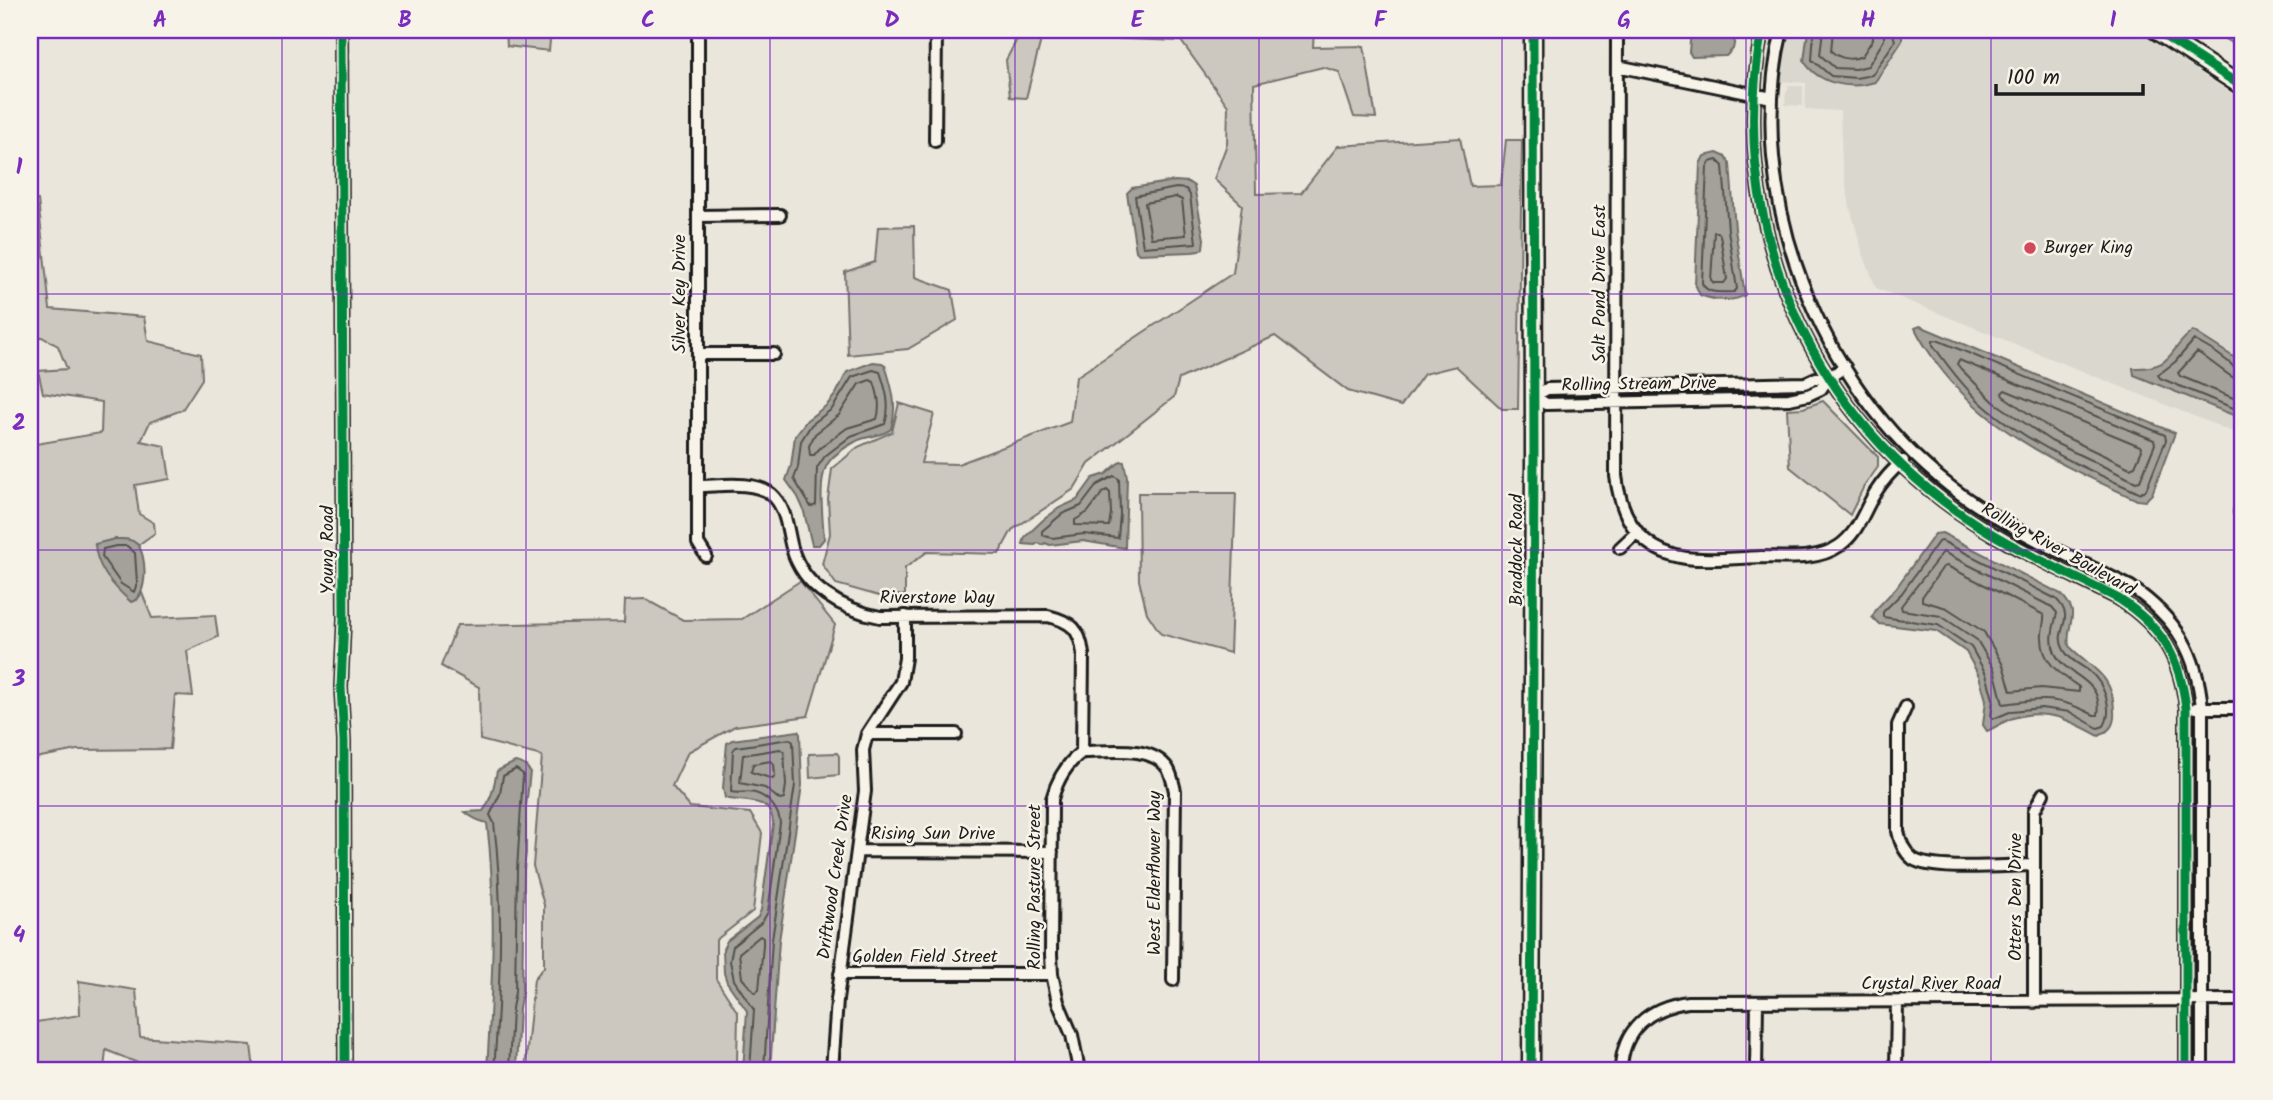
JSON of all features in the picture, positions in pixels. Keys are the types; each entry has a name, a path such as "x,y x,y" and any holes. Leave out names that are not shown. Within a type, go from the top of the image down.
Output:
{"street":[{"name":"Young Road","path":"341,30 344,619 341,687 344,741 345,1070"},
{"name":"Silver Key Drive","path":"698,30 698,543 706,555"},
{"path":"935,141 936,30"},
{"name":"Braddock Road","path":"1531,1070 1533,30"},
{"name":"Salt Pond Drive East","path":"1617,30 1616,476 1619,499 1636,533"},
{"name":"Rolling River Boulevard","path":"1762,30 1753,95 1759,201 1787,296 1828,378 1861,422 1899,463 1942,501 2007,543 2136,610 2155,628 2169,647 2178,667 2186,708 2186,1070"},
{"name":"Rolling River Boulevard","path":"1782,30 1772,98 1772,141 1782,216 1792,254 1821,327 1866,400 1912,453 1952,488 2009,525 2131,587 2150,600 2169,619 2192,657 2198,676 2202,708 2202,1070"},
{"path":"2155,30 2243,87"},
{"path":"1617,66 1772,98"},
{"path":"698,216 780,215"},
{"path":"698,354 774,354"},
{"name":"Rolling Stream Drive","path":"1828,378 1816,378 1805,383 1547,389 1534,396 1546,404 1789,399 1821,389 1828,378 1845,367"},
{"path":"1620,548 1636,533 1664,551 1686,558 1814,556 1837,547 1848,538 1861,523 1875,492 1899,463 1912,453"},
{"name":"Riverstone Way","path":"698,486 743,486 770,493 780,505 787,521 793,551 808,578 830,599 859,613 880,617 1048,616 1080,625 1083,654 1083,752"},
{"name":"Driftwood Creek Drive","path":"832,1070 840,974 865,791 863,750 867,734 901,682 905,658 905,616"},
{"path":"1906,707 1898,725 1898,831 1906,852 1914,859 1935,866 2034,865"},
{"path":"2186,708 2243,708"},
{"path":"867,734 956,734"},
{"name":"West Elderflower Way","path":"1083,752 1141,753 1172,764 1171,775 1175,791 1173,980"},
{"name":"Rolling Pasture Street","path":"1079,1070 1072,1035 1058,1002 1052,974 1052,799 1056,782 1072,760 1083,752"},
{"name":"Otters Den Drive","path":"2034,1002 2034,810 2043,794"},
{"name":"Rising Sun Drive","path":"857,851 1052,852"},
{"name":"Golden Field Street","path":"840,974 1052,974"},
{"name":"Crystal River Road","path":"1621,1070 1624,1050 1631,1036 1648,1015 1671,1004 1688,1002 2243,1000"},
{"path":"1756,1070 1757,1002"},
{"path":"1896,1070 1897,1002"}],"shaded area":[{"path":"506,30 551,30 549,51 507,46"},
{"path":"1022,30 1314,30 1313,47 1364,46 1376,118 1354,117 1339,72 1323,67 1254,84 1256,194 1301,193 1338,146 1460,138 1470,186 1501,185 1506,140 1522,140 1518,409 1502,409 1456,366 1424,374 1401,406 1348,391 1275,336 1179,379 1174,397 1089,464 1074,489 1012,530 999,554 927,552 905,568 905,595 879,596 836,584 822,564 830,534 828,499 832,469 858,447 892,432 899,403 934,414 921,463 958,464 1070,422 1076,377 1233,273 1242,205 1214,179 1227,144 1228,106 1181,41 1042,36 1026,98 1010,97 1006,60"},
{"path":"1789,30 2135,30 2243,101 2243,436 1876,288 1850,207 1842,163 1840,111 1805,109 1806,83 1780,81"},
{"path":"2210,30 2243,30 2243,50"},
{"path":"1786,86 1803,86 1803,106 1785,105 1789,87"},
{"path":"30,200 38,200 50,309 144,317 148,341 201,354 202,379 182,410 150,422 141,441 165,446 170,479 135,485 139,514 154,523 155,533 138,545 122,539 95,545 137,600 142,593 152,618 215,615 218,637 187,651 193,696 175,695 170,749 77,750 30,759 30,445 101,433 102,402 43,393 38,371 67,369 58,346 40,336 30,349"},
{"path":"914,226 915,277 952,290 957,320 908,349 848,355 845,272 875,262 878,227"},
{"path":"1823,401 1878,457 1878,467 1863,488 1850,515 1790,467 1787,409 1803,408"},
{"path":"1138,493 1236,493 1230,653 1161,634 1147,613 1139,580"},
{"path":"800,581 835,625 808,716 735,726 688,752 672,786 690,807 750,813 762,833 753,911 716,940 716,979 738,1013 737,1062 734,1070 525,1070 534,979 544,967 544,905 533,866 542,756 480,740 479,687 441,666 457,625 624,622 625,600 645,599 683,620 742,619"},
{"path":"837,753 839,775 810,778 809,754"},
{"path":"79,981 136,990 140,1037 251,1045 254,1070 155,1070 106,1050 104,1070 30,1070 30,1023 80,1015"}],"water":[{"path":"1691,30 1709,30 1707,37 1712,39 1715,30 1737,30 1733,49 1726,56 1692,57 1689,52"},
{"path":"1808,30 1893,30 1902,36 1902,41 1875,82 1845,85 1817,75 1804,61"},
{"path":"1717,153 1726,157 1730,164 1735,229 1745,295 1729,300 1700,295 1695,284 1700,164 1704,156"},
{"path":"1175,181 1188,182 1194,186 1204,239 1203,248 1192,252 1139,254 1136,251 1127,193 1132,188"},
{"path":"1920,326 2175,433 2152,494 2145,501 2137,500 2053,459 2001,427 1955,386 1922,341 1915,328"},
{"path":"2193,331 2235,358 2243,369 2243,419 2134,375 2133,368 2157,365 2164,361"},
{"path":"873,362 885,365 890,381 894,404 891,429 851,444 828,463 822,492 824,539 819,545 812,545 803,508 786,480 795,436 807,420 827,405 836,394 847,372"},
{"path":"1121,461 1124,462 1127,477 1125,548 1083,541 1050,545 1023,544 1025,537 1043,520 1059,508 1077,500 1093,478 1106,474"},
{"path":"1942,533 2061,594 2072,614 2069,646 2100,673 2110,689 2114,716 2107,731 2099,736 2058,717 2037,714 2013,718 1987,731 1983,725 1986,700 1979,676 1966,652 1936,631 1879,624 1872,617 1935,534"},
{"path":"115,539 135,542 143,557 141,592 131,602 102,569 96,553 95,544"},
{"path":"798,731 802,785 779,941 770,1070 743,1070 747,1011 727,982 723,949 727,941 758,917 761,910 773,824 768,808 762,804 725,798 723,788 727,743 732,740"},
{"path":"515,762 524,765 530,772 526,807 522,993 516,1070 487,1070 493,946 490,854 487,823 465,812 483,811 491,797 497,771"}],"cycle path":[{"path":"341,30 344,619 341,687 344,741 345,1070"},
{"path":"1531,1070 1533,30"},
{"path":"1762,30 1754,97 1756,164 1766,228 1785,291 1813,350 1849,406 1892,456 1943,501 2006,542 2119,599 2158,632 2174,658 2186,708 2186,1070"},
{"path":"2155,30 2243,87"}],"place":[{"name":"Burger King","path":"2030,248"}]}
